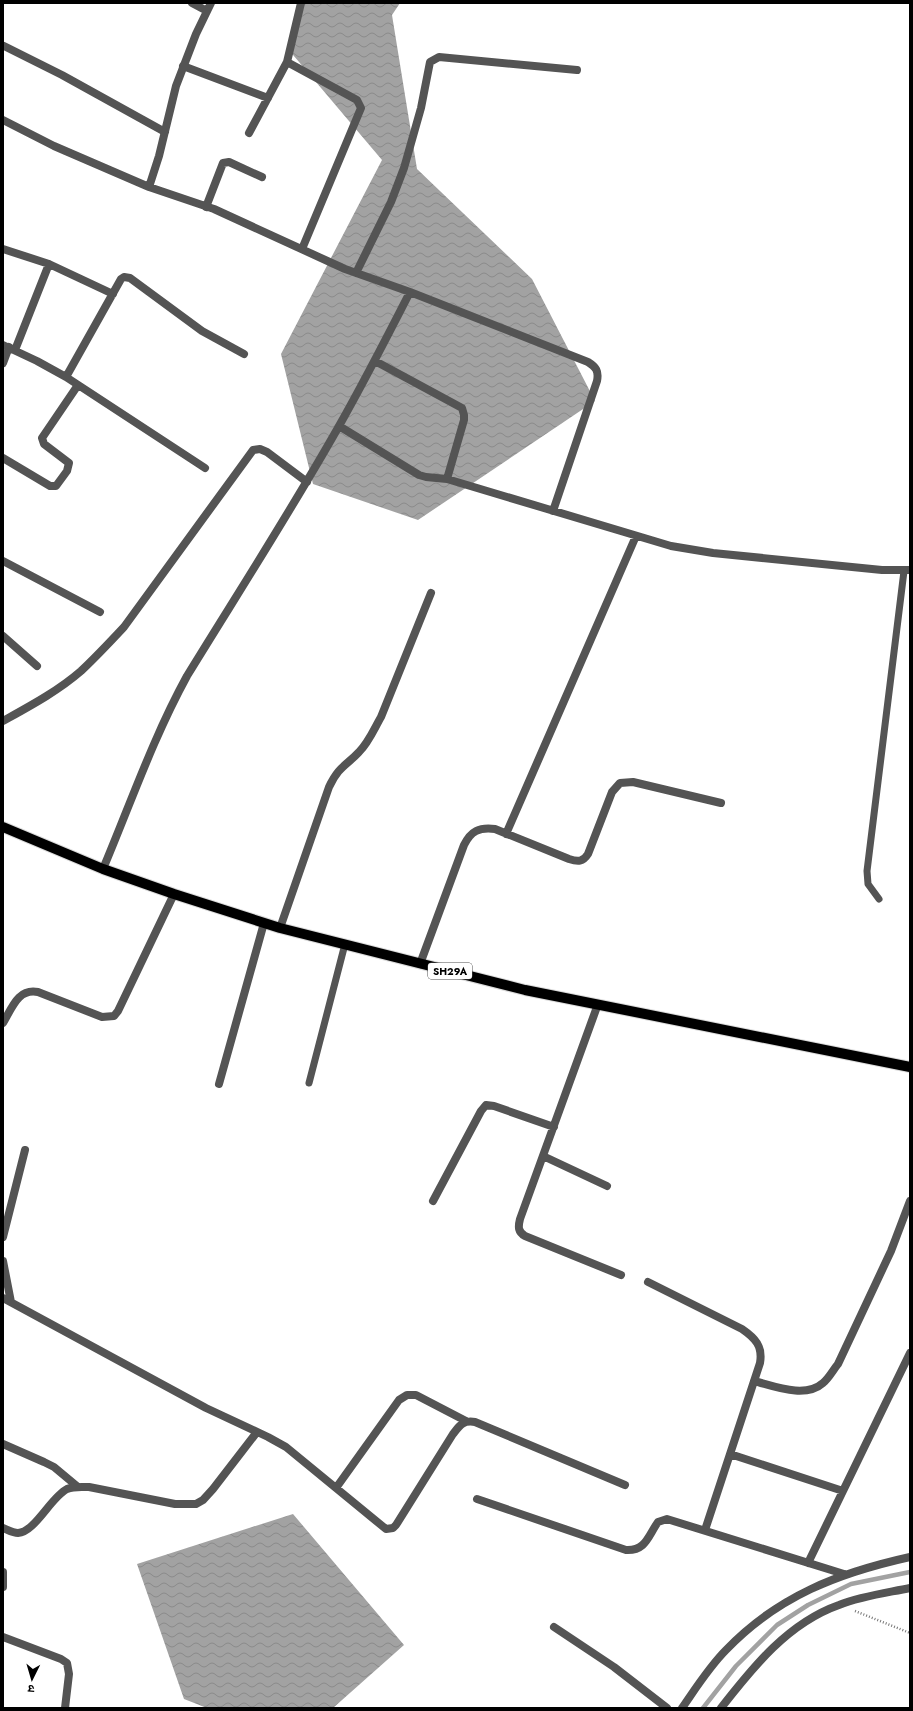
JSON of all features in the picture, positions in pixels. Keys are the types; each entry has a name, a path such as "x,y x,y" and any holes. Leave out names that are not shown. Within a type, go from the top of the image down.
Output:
{"main road":[{"name":"SH29A","path":"3,827 103,870 280,928 525,990 910,1067"}],"street":[{"path":"149,187 159,156 170,109 183,66 209,7 192,3"},
{"path":"249,133 287,62 301,3"},
{"path":"4,46 62,74 165,132"},
{"path":"356,273 391,202 404,168 421,108 430,62 439,57 577,70"},
{"path":"287,62 357,100 361,108 302,249"},
{"path":"183,66 268,98"},
{"path":"3,120 54,146 149,187 206,206 345,270 410,292 588,362 594,366 597,370 597,381 553,511"},
{"path":"206,206 224,162 229,162 262,177"},
{"path":"3,249 49,264 113,294"},
{"path":"3,363 49,264"},
{"path":"66,377 121,279 124,277 130,278 202,331 244,354"},
{"path":"103,870 157,734 170,706 307,482 375,361 410,292"},
{"path":"9,348 66,377 205,468"},
{"path":"375,361 462,408 464,420 447,479"},
{"path":"3,458 50,486 56,486 68,471 69,463 44,444 42,438 78,385"},
{"path":"339,426 426,478 447,479 671,546 706,552 882,570 907,570"},
{"path":"3,721 53,691 80,671 105,648 124,627 253,450 260,449 267,452 307,482"},
{"path":"506,834 636,536"},
{"path":"3,560 100,612"},
{"path":"280,928 329,787 337,772 359,753 374,730 432,593"},
{"path":"3,636 37,666"},
{"path":"420,964 464,845 468,837 473,832 486,828 506,834 569,859 580,861 585,859 588,854 612,792 620,783 633,782 721,803"},
{"path":"3,1023 20,995 29,990 38,992 102,1017 114,1016 118,1011 174,894"},
{"path":"219,1084 264,923"},
{"path":"598,1004 520,1220 520,1231 525,1236 621,1274"},
{"path":"433,1201 481,1111 486,1105 494,1106 554,1127"},
{"path":"3,1237 25,1150"},
{"path":"544,1156 607,1186"},
{"path":"754,1381 801,1391 812,1389 822,1384 829,1377 838,1364 891,1251 910,1201"},
{"path":"3,1261 11,1302"},
{"path":"648,1282 742,1329 752,1336 758,1344 761,1357 704,1530"},
{"path":"3,1298 206,1408 286,1447 386,1529 393,1528 453,1434 462,1423 466,1421"},
{"path":"808,1563 910,1353"},
{"path":"336,1488 399,1400 403,1396 416,1395 466,1421 475,1422 625,1485"},
{"path":"3,1528 17,1533 27,1529 61,1493 78,1487 89,1487 174,1504 196,1504 208,1495 257,1432"},
{"path":"3,1444 54,1467 78,1487"},
{"path":"730,1454 843,1491"},
{"path":"478,1499 626,1550 639,1549 658,1522 662,1520 673,1521 844,1574"},
{"path":"682,1708 725,1651 750,1627 781,1605 816,1586 844,1574 910,1557"},
{"path":"3,1572 3,1587"},
{"path":"721,1708 750,1671 796,1627 815,1615 838,1605 869,1596 910,1588"},
{"path":"554,1627 614,1667 667,1708"},
{"path":"3,1637 61,1659 67,1663 69,1666 69,1674 65,1708"}],"lane":[{"path":"879,899 868,884 867,871 907,570"},
{"path":"309,1083 345,944"}],"path":[{"path":"838,1605 910,1633"}],"water":[{"path":"301,3 400,3 392,15 417,169 532,279 595,401 418,520 313,484 281,354 382,160 288,49"},
{"path":"293,1514 404,1645 333,1708 207,1708 184,1699 137,1564"}],"waterway":[{"path":"703,1708 736,1666 777,1625 808,1605 851,1584 910,1572"}]}
